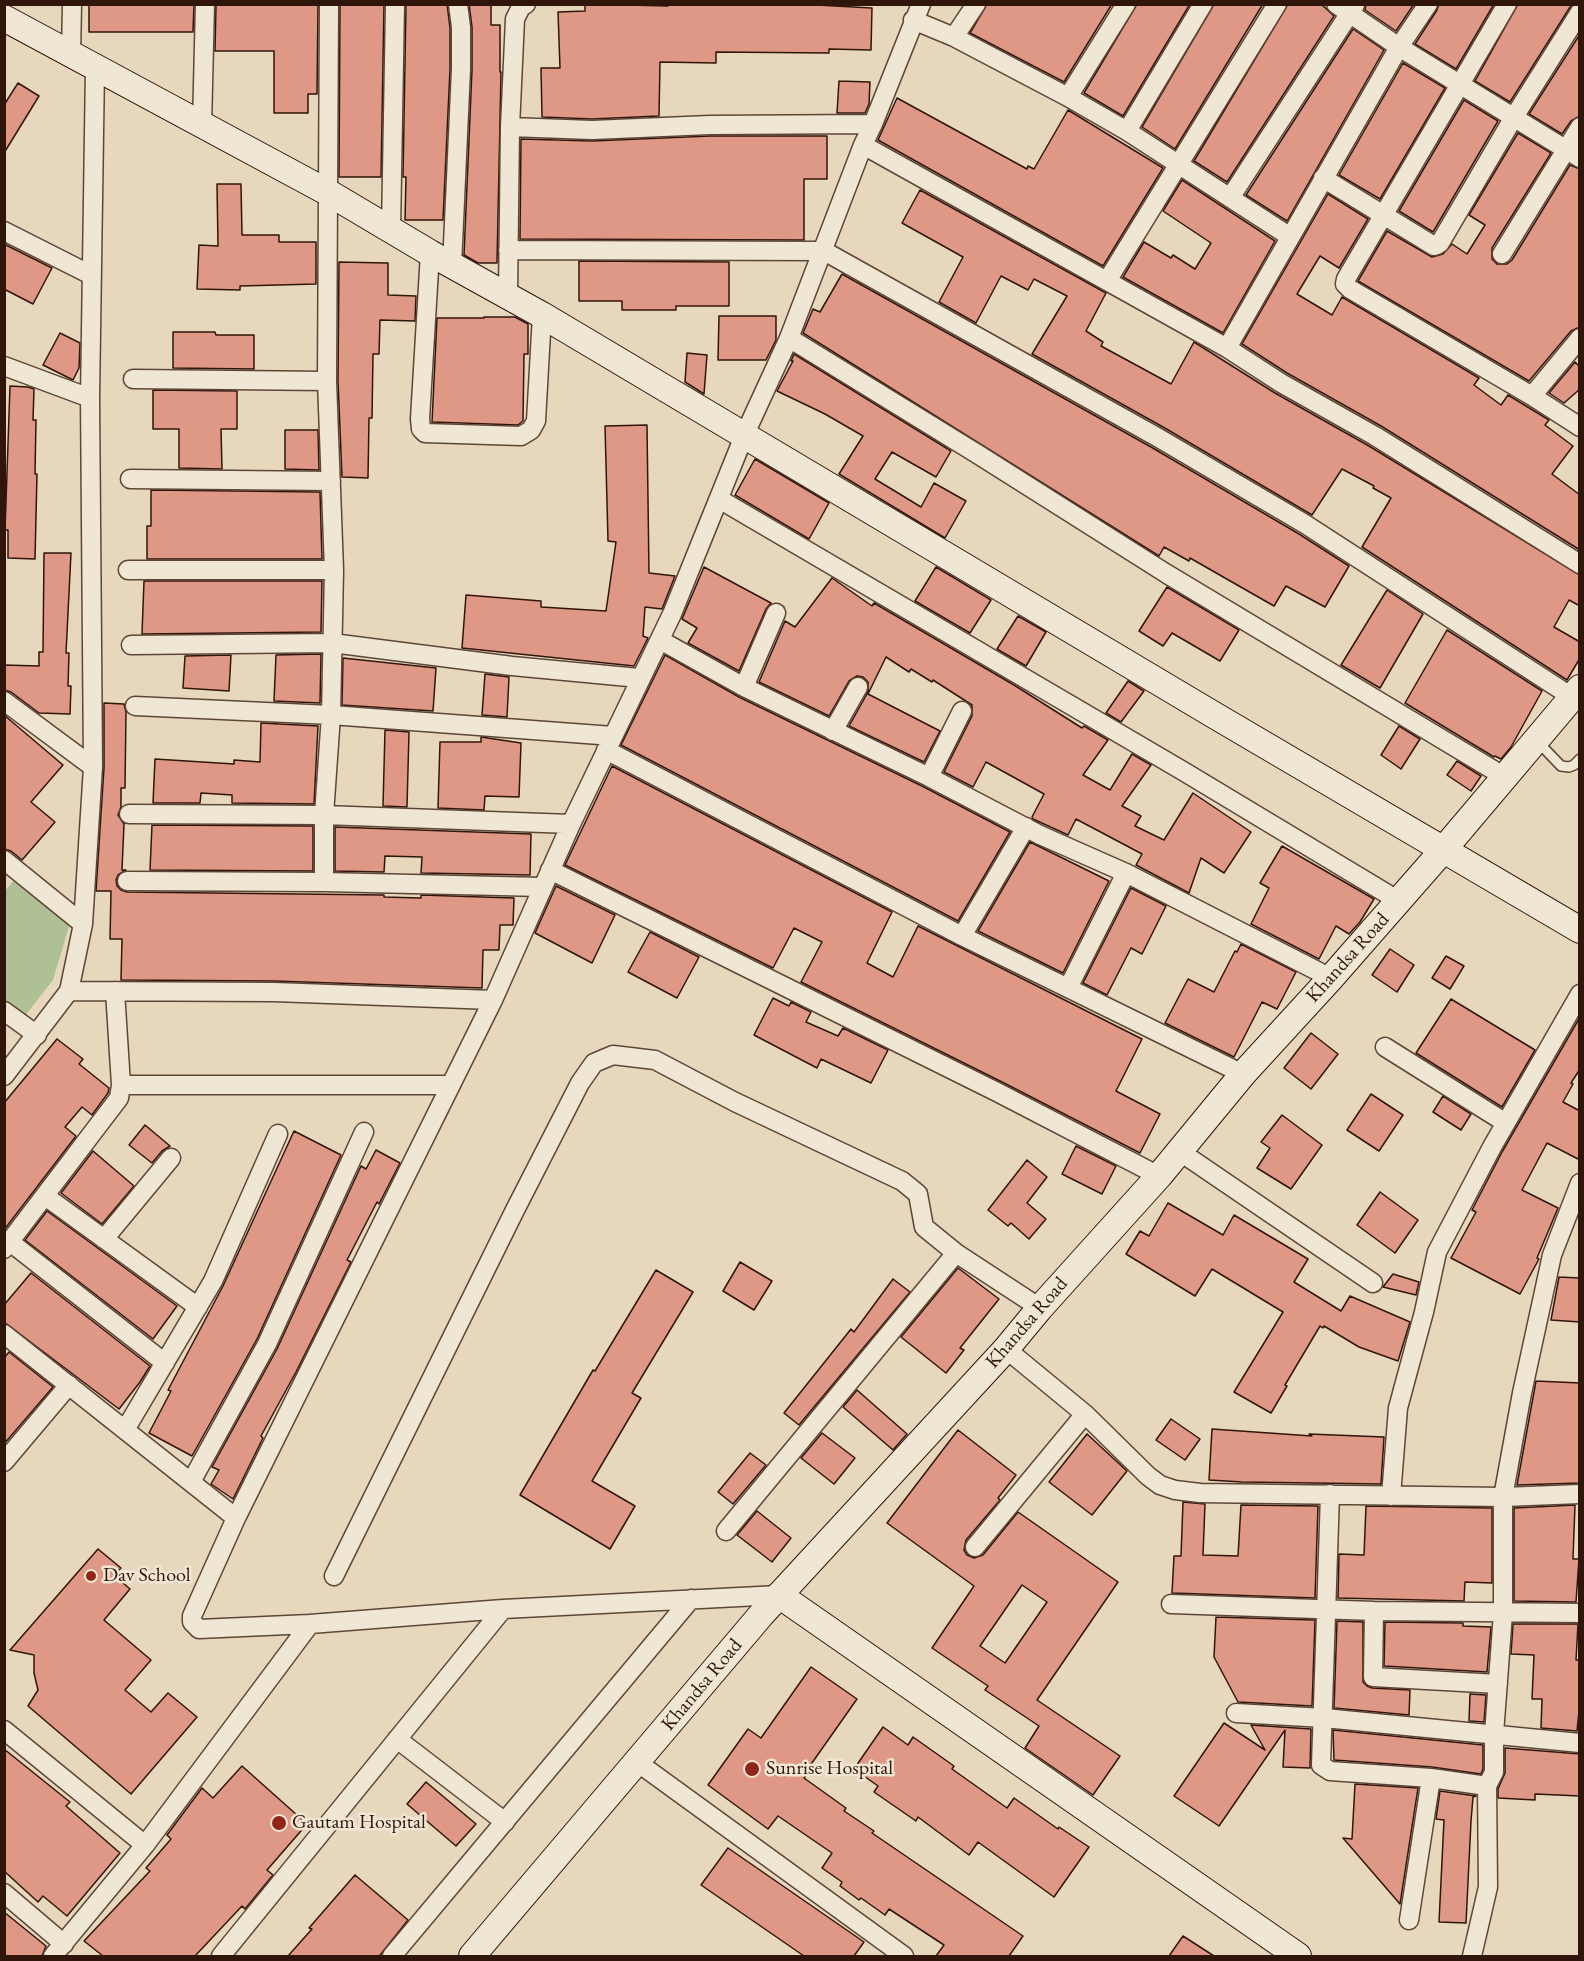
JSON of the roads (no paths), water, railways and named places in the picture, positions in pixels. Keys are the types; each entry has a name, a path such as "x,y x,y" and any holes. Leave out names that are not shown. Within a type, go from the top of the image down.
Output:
{"street":[{"path":"71,55 72,4"},
{"path":"202,126 205,4"},
{"path":"324,882 324,815 331,716 334,570 327,381 329,4"},
{"path":"391,230 395,4"},
{"path":"458,4 462,69 420,419 421,429 425,433 521,436 531,430 536,421 542,315"},
{"path":"508,296 510,127 515,19 521,7 526,4"},
{"path":"954,37 976,4"},
{"path":"1068,97 1126,4"},
{"path":"1127,131 1203,4"},
{"path":"1107,281 1277,4"},
{"path":"1227,348 1399,47 1428,4"},
{"path":"1507,4 1346,279 1346,286 1580,427"},
{"path":"1230,198 1347,8 1399,47 1572,153"},
{"path":"1289,236 1127,131 954,37 917,12 873,124 862,145 824,251 789,338 744,436 660,640 639,678 571,824 493,1000 236,1518 192,1616 194,1626 199,1629 310,1624 503,1609 779,1595 1298,1956"},
{"path":"1323,178 1383,217 1434,246 1440,243 1514,117 1580,12"},
{"path":"12,15 71,55 329,193 542,315 1580,930"},
{"path":"4,1076 69,991 83,924 93,766 90,398 95,68"},
{"path":"510,127 592,130 722,124 873,124"},
{"path":"1502,254 1572,153 1580,126"},
{"path":"862,145 1227,348 1281,383 1375,436 1580,564"},
{"path":"4,231 91,275"},
{"path":"508,250 824,251 1157,437 1305,524 1576,692"},
{"path":"789,338 1167,574 1505,777"},
{"path":"1532,396 1580,338"},
{"path":"4,366 90,398"},
{"path":"133,378 327,381"},
{"path":"130,480 331,481"},
{"path":"719,499 1173,765 1399,901"},
{"path":"128,570 334,570"},
{"path":"744,687 776,614"},
{"path":"660,640 744,687 930,777 1026,827 1126,873 1331,978"},
{"path":"130,645 332,643 512,666 639,678"},
{"path":"833,731 858,687"},
{"name":"Khandsa Road","path":"472,1956 779,1595 1006,1349 1159,1176 1243,1074 1399,901 1576,692"},
{"path":"4,701 93,766"},
{"path":"135,706 331,716 610,743 962,936 1243,1074"},
{"path":"930,777 962,711"},
{"path":"129,814 324,815 571,824"},
{"path":"962,936 1026,827"},
{"path":"4,860 83,924"},
{"path":"1068,988 1126,873"},
{"path":"126,881 324,882 546,879 997,1092 1159,1176"},
{"path":"69,991 274,992 493,1000"},
{"path":"114,991 121,1085 119,1098 7,1246 165,1363"},
{"path":"1391,1496 1398,1408 1424,1312 1437,1252 1506,1123 1580,994"},
{"path":"4,1011 37,1035"},
{"path":"1385,1047 1506,1123"},
{"path":"334,1576 580,1083 594,1063 613,1055 655,1060 735,1102 902,1182 918,1194 924,1227 956,1253 1040,1308"},
{"path":"121,1085 451,1085"},
{"path":"191,1482 267,1344 364,1132"},
{"path":"125,1430 213,1281 278,1134"},
{"path":"1179,1151 1373,1283"},
{"path":"104,1239 171,1158"},
{"path":"1472,1956 1488,1887 1487,1786 1494,1772 1494,1734 1503,1613 1503,1497 1522,1393 1552,1255 1580,1183"},
{"path":"45,1196 198,1307"},
{"path":"726,1531 956,1253"},
{"path":"4,1334 236,1518"},
{"path":"1006,1349 1084,1414 1148,1476 1160,1485 1175,1490 1391,1496 1503,1497 1580,1494"},
{"path":"4,1462 69,1385"},
{"path":"975,1546 1084,1414"},
{"path":"1330,1494 1321,1765 1330,1772 1431,1778 1487,1786"},
{"path":"392,1956 691,1599"},
{"path":"1172,1604 1374,1611 1580,1613"},
{"path":"221,1956 503,1609"},
{"path":"1374,1611 1373,1677 1498,1684"},
{"path":"4,1893 59,1950 145,1845 310,1624"},
{"path":"1236,1713 1324,1718 1580,1743"},
{"path":"4,1730 145,1845"},
{"path":"397,1739 505,1822"},
{"path":"637,1762 904,1956"},
{"path":"1410,1920 1431,1778"}],"lane":[{"path":"1536,740 1561,766 1569,767 1580,759"}],"place":[{"name":"Dav School","path":"91,1576"},
{"name":"Sunrise Hospital","path":"752,1769"},
{"name":"Gautam Hospital","path":"279,1823"}]}
